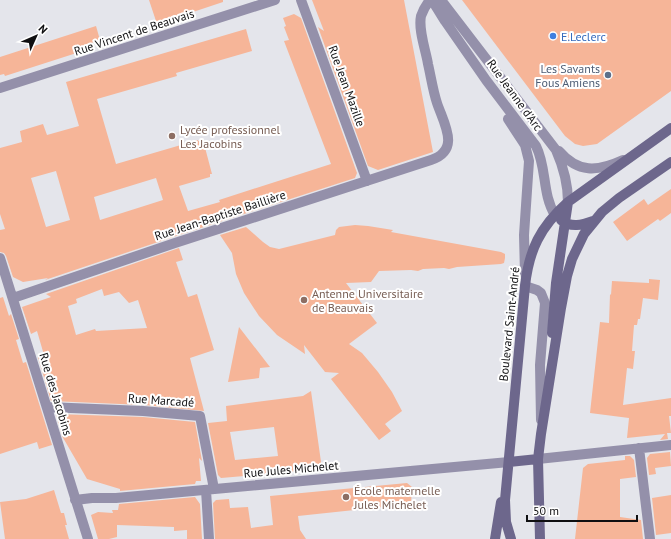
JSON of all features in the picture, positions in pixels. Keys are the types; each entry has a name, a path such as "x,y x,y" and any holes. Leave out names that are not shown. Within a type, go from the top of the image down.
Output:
{"main road":[{"name":"Boulevard Saint-André","path":"511,539 506,522 506,483 525,286 531,254 540,235 555,215 568,202 671,128"},
{"path":"540,539 538,459 552,361 570,267 580,242 594,220 619,198 671,162"},
{"path":"552,361 553,308 568,202"},
{"path":"555,215 565,224 574,226 594,220"},
{"path":"509,462 538,459"},
{"path":"495,539 500,506 506,483"},
{"path":"540,524 543,539"}],"street":[{"name":"Rue Vincent de Beauvais","path":"0,88 276,0"},
{"name":"Rue Jean Mazille","path":"301,0 367,181"},
{"name":"Rue Jean-Baptiste Baillière","path":"13,298 175,243 436,158 444,152 448,137 435,97 421,28 421,15 426,4 431,0"},
{"name":"Rue Jeanne d'Arc","path":"431,0 538,151 549,203 555,215"},
{"name":"Rue Jeanne d'Arc","path":"441,0 551,142 560,160 567,188 568,202"},
{"path":"492,87 507,116 525,145 527,153 529,171 524,235 525,286 541,293 545,303 540,365 541,434"},
{"path":"551,142 570,162 590,169 608,166 637,153"},
{"name":"Rue des Jacobins","path":"0,258 88,539"},
{"name":"Rue Marcadé","path":"47,408 143,411 200,416 210,489 209,539"},
{"path":"538,459 671,444"},
{"path":"639,448 650,539"},
{"name":"Rue Jules Michelet","path":"75,500 116,498 509,462"}],"building":[{"path":"149,0 223,0 223,2 178,17 179,20 158,27"},
{"path":"312,0 404,0 433,152 378,170 368,166 318,27 324,31"},
{"path":"462,0 671,0 671,91 597,144 583,146 575,144 565,136"},
{"path":"294,14 301,18 357,173 355,178 45,280 48,278 23,282 13,277 6,256 4,253 0,252 0,230 5,229 0,214 0,148 22,142 20,131 43,124 47,135 79,126 66,82 246,29 252,51 176,73 177,76 97,99 116,164 198,140 203,140 212,174 210,174 210,177 179,186 188,211 220,202 219,200 331,164 284,41 289,40 284,27 286,26 283,18","holes":["56,171 70,220 46,227 31,178","156,178 163,200 100,220 94,197"]},
{"path":"96,26 100,40 88,44 89,49 5,76 4,74 0,75 0,57"},
{"path":"671,189 671,213 660,221 658,219 627,241 613,222 644,199 648,205"},
{"name":"Antenne Universitaire de Beauvais","path":"355,225 393,230 391,232 501,252 505,254 504,263 501,264 457,267 449,269 423,269 418,271 379,271 371,282 346,283 377,323 349,344 362,353 378,372 392,392 402,411 385,424 391,431 379,440 331,379 339,373 325,372 304,345 305,354 277,335 259,316 244,293 236,274 232,253 220,235 246,227 270,247 279,249 335,235 336,230 339,227"},
{"path":"179,248 183,260 176,262 188,297 197,294 214,350 190,358 204,411 144,405 51,401 38,357 44,355 37,331 31,334 22,307 51,297 46,294","holes":["102,289 104,296 119,292 129,303 138,300 147,328 96,331 95,329 76,335 68,306 77,303 76,299"]},
{"path":"649,279 660,280 658,300 643,298 640,319 638,319 637,325 634,325 632,351 635,351 633,369 627,368 623,405 671,398 671,416 669,416 671,433 667,433 668,439 660,440 665,434 627,438 629,418 590,413 600,322 609,323 612,281 649,283"},
{"path":"3,297 9,316 11,314 19,339 16,340 23,363 26,362 52,445 39,449 37,442 0,454 0,298"},
{"path":"239,327 270,367 260,368 259,378 228,382"},
{"path":"311,391 322,469 221,478 218,475 208,423 227,421 226,406 303,396","holes":["274,427 278,456 235,460 230,432"]},
{"path":"56,414 143,417 195,422 202,461 199,458 201,481 196,481 195,484 120,491 120,489 87,479 62,436"},
{"path":"670,452 671,466 655,468 656,474 649,475 647,458 650,454"},
{"path":"625,456 630,456 634,460 636,477 620,479 620,517 641,520 643,539 575,539 583,468 588,464 625,460"},
{"path":"407,483 412,487 411,504 298,516 300,530 306,539 215,539 213,503 216,500 229,499 230,508 248,507 251,528 273,525 270,496"},
{"path":"54,490 61,513 64,513 67,525 65,525 69,539 5,539 0,502 26,499"},
{"path":"671,495 671,533 656,535 652,498"},
{"path":"195,497 200,504 202,539 187,539 187,530 174,531 174,527 117,525 117,537 98,539 91,515 98,512 113,513 112,510 118,510 119,504"}],"place":[{"name":"E.Leclerc","path":"553,36"},
{"name":"Les Savants Fous Amiens","path":"608,75"},
{"name":"Lycée professionnel Les Jacobins","path":"172,136"},
{"name":"Antenne Universitaire de Beauvais","path":"304,300"},
{"name":"École maternelle Jules Michelet","path":"346,497"}]}
